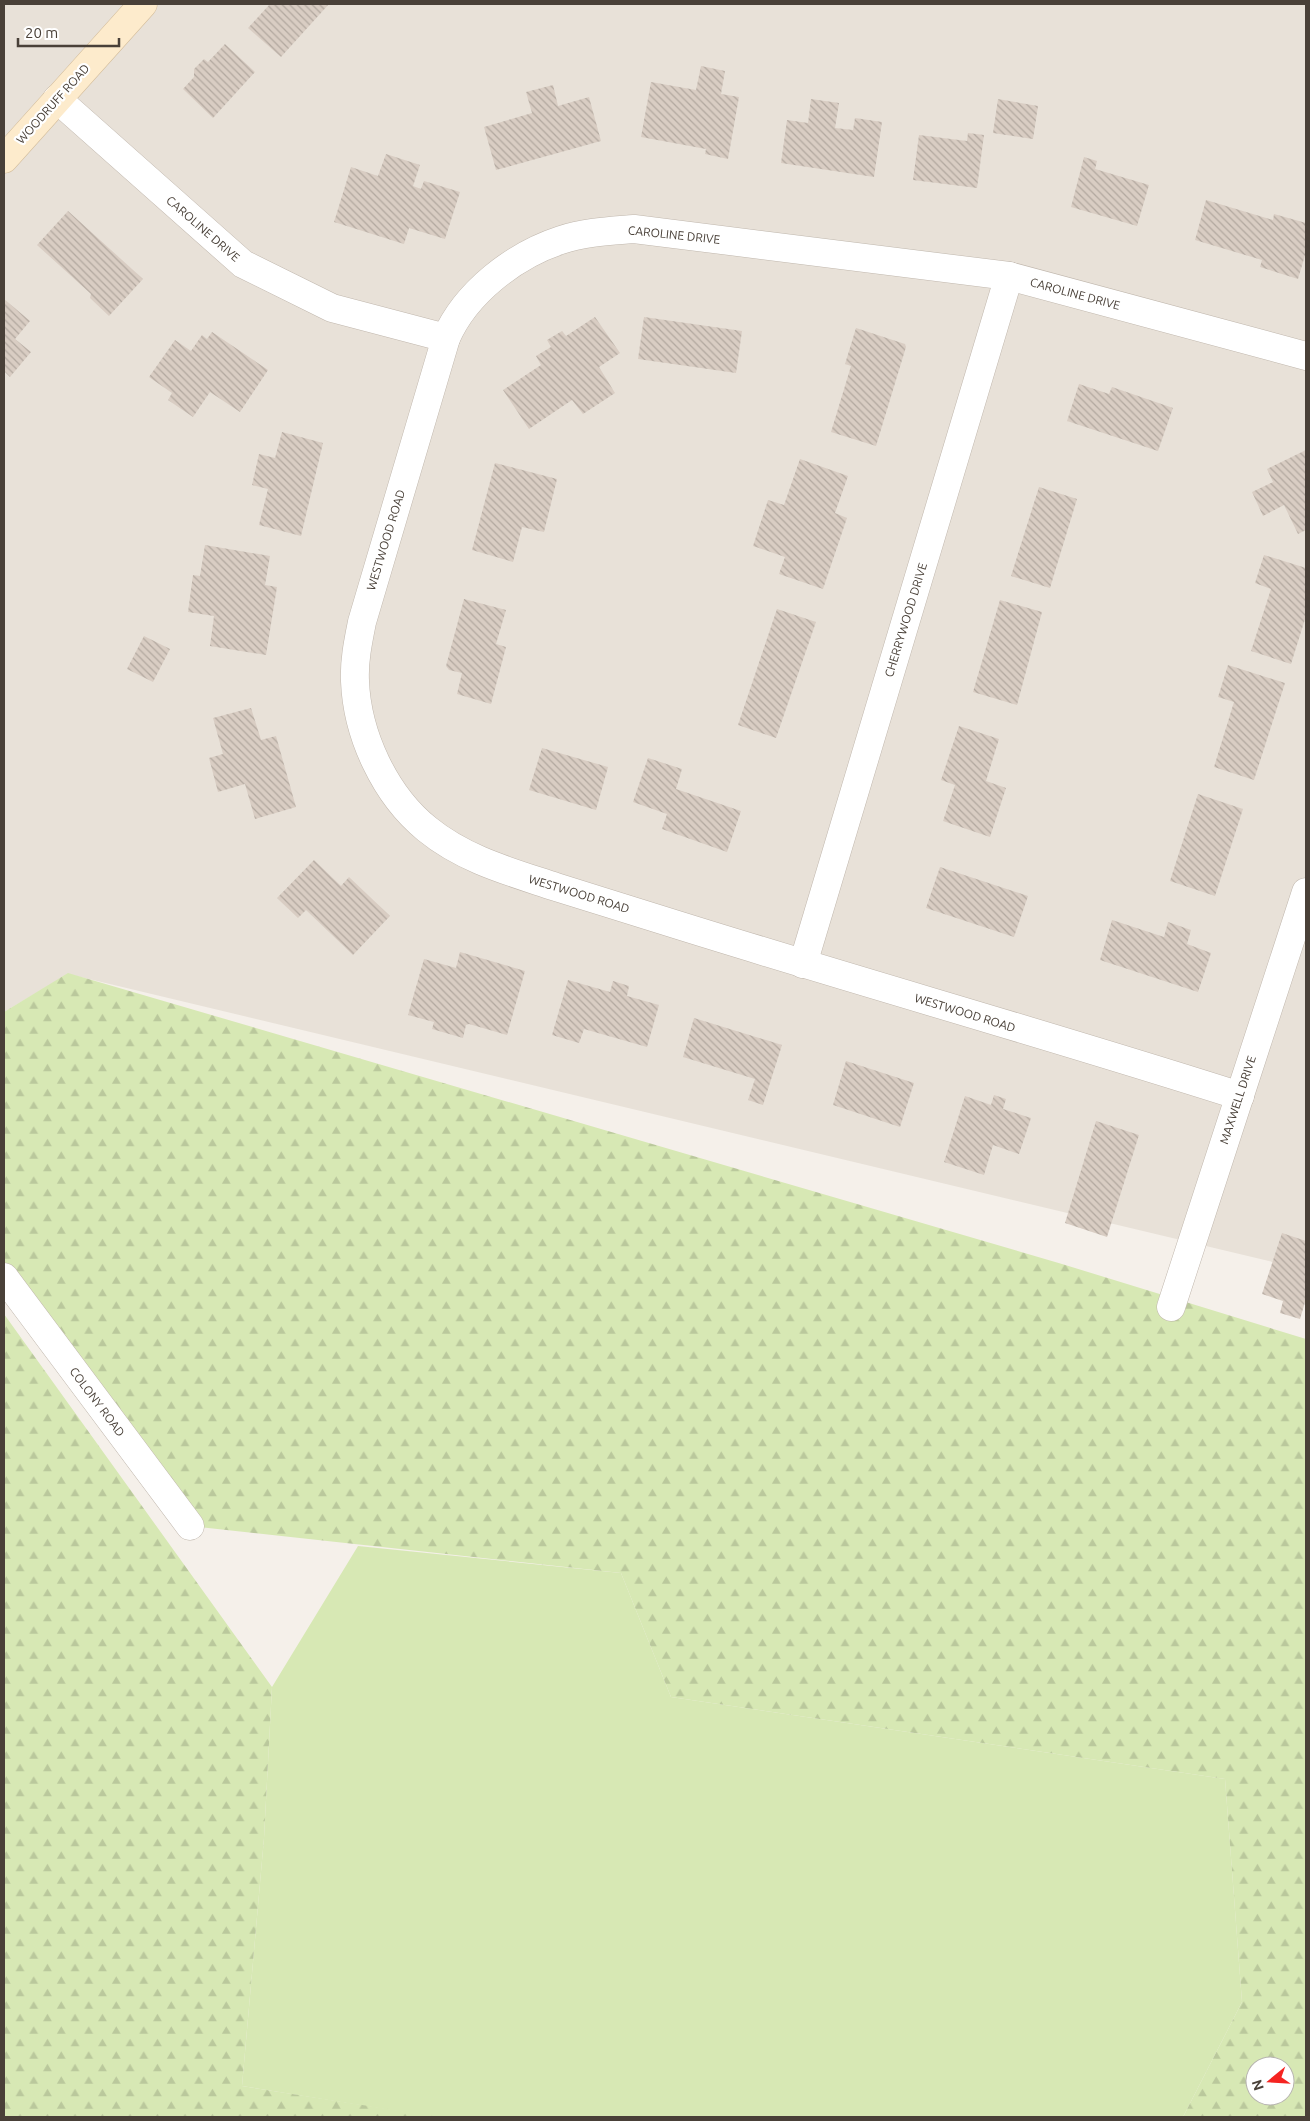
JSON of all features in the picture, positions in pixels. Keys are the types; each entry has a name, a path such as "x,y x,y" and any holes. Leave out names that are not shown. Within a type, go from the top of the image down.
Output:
{"street":[{"name":"WOODRUFF ROAD","path":"4,159 143,4"},
{"name":"CAROLINE DRIVE","path":"57,100 243,264 332,308 446,338 452,324 467,304 510,266 535,251 561,240 597,232 634,229 1009,276 1306,356"},
{"name":"CHERRYWOOD DRIVE","path":"803,964 1009,276"},
{"name":"WESTWOOD ROAD","path":"446,338 362,622 356,655 355,684 361,718 370,749 386,781 405,809 449,846 498,869 803,964 1240,1096"},
{"name":"MAXWELL DRIVE","path":"1171,1307 1306,892"},
{"name":"COLONY ROAD","path":"4,1277 190,1526"}],"shaded area":[{"path":"4,4 1306,4 1306,1270 68,974 4,1012"}],"green space":[{"path":"68,973 1062,1264 1306,1339 1306,2117 1183,2117 1242,2002 1225,1779 671,1697 621,1573 190,1526 4,1277 4,1012"},
{"path":"4,1314 272,1687 264,1838 242,2086 439,2117 4,2117"},
{"path":"358,1546 621,1573 671,1697 1225,1779 1242,2002 1183,2117 434,2117 242,2086 264,1838 272,1687"}],"building":[{"path":"270,4 329,4 281,57 248,28"},
{"path":"225,44 255,72 213,118 183,89 194,77 194,69 204,59 208,62"},
{"path":"701,66 725,71 721,94 739,97 728,159 705,154 706,149 641,137 651,82 696,90"},
{"path":"553,85 558,106 589,97 601,141 496,170 484,127 532,113 526,92"},
{"path":"811,99 839,103 835,128 853,130 855,118 882,122 874,177 781,163 787,120 808,123"},
{"path":"998,99 1038,106 1033,139 993,133"},
{"path":"968,133 984,135 977,188 913,180 919,135 967,141"},
{"path":"386,154 420,165 413,186 421,189 424,181 460,192 445,239 409,228 404,244 334,222 351,167 378,176"},
{"path":"1084,157 1097,161 1095,169 1149,185 1137,226 1071,207"},
{"path":"1206,200 1273,220 1274,214 1306,223 1306,252 1298,279 1260,267 1262,260 1195,240"},
{"path":"68,211 143,279 109,316 90,298 91,294 37,245"},
{"path":"4,299 30,321 15,339 31,352 10,377 4,371"},
{"path":"595,317 620,353 599,367 615,393 583,414 572,400 529,429 503,390 541,365 536,356 551,347 547,340 562,331 566,336"},
{"path":"644,317 742,331 736,373 638,359"},
{"path":"856,328 905,344 906,347 876,446 831,432 851,366 845,364"},
{"path":"212,332 268,370 240,412 210,392 193,417 168,400 172,393 149,377 175,340 191,351 202,335 207,339"},
{"path":"1079,384 1109,394 1112,387 1173,408 1158,451 1067,421"},
{"path":"282,432 323,443 301,536 259,525 268,489 252,485 259,454 275,458"},
{"path":"1306,450 1306,530 1298,534 1284,505 1263,516 1252,492 1273,482 1267,469"},
{"path":"800,459 848,476 835,513 847,518 823,589 779,574 785,557 753,546 768,500 784,505"},
{"path":"495,463 557,479 544,532 522,527 513,562 472,550"},
{"path":"1039,487 1077,499 1050,588 1011,576"},
{"path":"205,545 270,556 265,585 277,587 266,655 210,646 214,616 188,612 193,575 200,576"},
{"path":"1264,555 1306,568 1306,616 1291,664 1251,651 1271,589 1255,583"},
{"path":"464,599 506,610 496,644 506,647 491,704 457,694 462,673 449,670 446,666"},
{"path":"1000,600 1042,612 1017,705 973,692"},
{"path":"777,609 816,622 776,738 738,725"},
{"path":"144,636 170,649 153,682 127,669"},
{"path":"1228,665 1285,683 1254,780 1214,767 1234,702 1218,697"},
{"path":"251,708 261,740 276,736 296,807 255,819 245,784 218,792 209,758 223,754 213,718"},
{"path":"959,726 999,739 986,781 1006,788 990,837 943,821 955,785 941,780"},
{"path":"542,748 608,767 596,810 529,790"},
{"path":"648,758 682,769 676,789 741,811 727,852 662,829 667,814 633,802"},
{"path":"1198,794 1243,809 1215,896 1170,881"},
{"path":"314,860 341,886 349,877 390,916 353,955 306,910 298,918 277,898"},
{"path":"940,867 1028,896 1014,937 926,908"},
{"path":"1112,920 1164,937 1168,922 1191,930 1187,944 1211,953 1198,992 1100,960"},
{"path":"460,952 525,971 507,1035 469,1024 466,1025 463,1038 432,1029 434,1022 408,1015 424,959 456,968"},
{"path":"568,980 610,992 613,981 629,986 627,996 659,1005 647,1047 584,1029 579,1043 552,1035"},
{"path":"694,1018 782,1045 763,1105 748,1100 755,1079 683,1057"},
{"path":"846,1061 914,1083 900,1127 833,1105"},
{"path":"994,1095 1006,1099 1003,1109 1031,1118 1019,1154 993,1145 984,1175 944,1162 965,1096 991,1105"},
{"path":"1096,1121 1139,1135 1107,1237 1065,1223"},
{"path":"1282,1233 1306,1241 1306,1299 1300,1319 1280,1313 1283,1301 1262,1294"}]}
